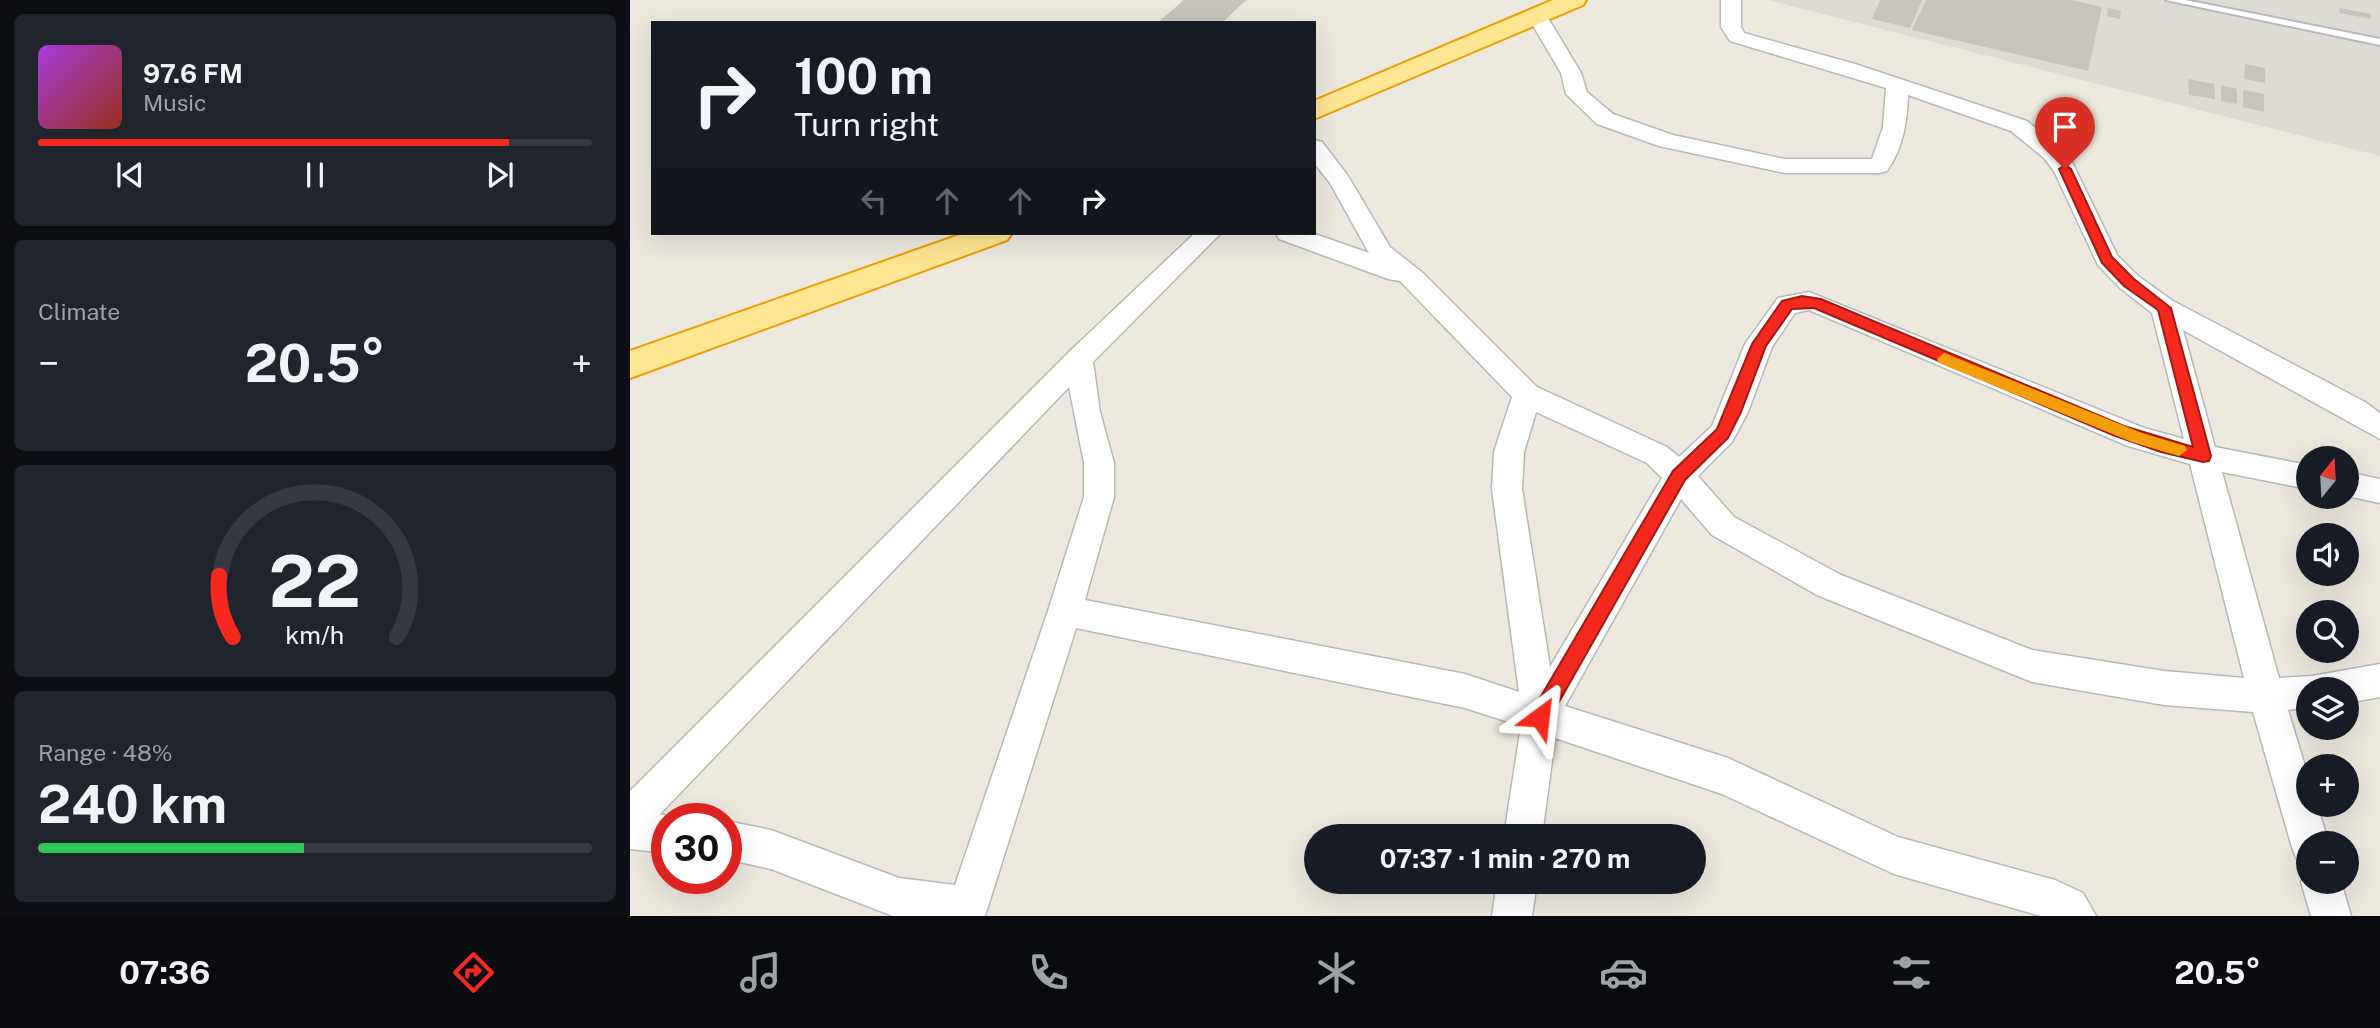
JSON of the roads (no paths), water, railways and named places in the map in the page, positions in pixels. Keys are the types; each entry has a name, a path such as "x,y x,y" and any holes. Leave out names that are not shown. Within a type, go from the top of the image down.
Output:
{"highway":[{"path":"1316,110 1574,0"},
{"path":"630,365 990,235"}],"street":[{"path":"1731,0 1731,27 1737,37 1897,84 2019,126 2052,153 2065,169 2107,259 2129,282 2164,308 2355,410 2380,428"},
{"path":"1538,17 1571,73 1577,94 1605,119 1667,141 1730,156 1785,166 1878,166 1889,150 1896,129 1897,84"},
{"path":"1316,151 1340,181 1381,253 1414,279 1527,395 1657,455 1679,475 1723,526 1757,546 1829,585 2032,666 2164,688 2266,695 2296,692"},
{"path":"630,818 1079,359 1207,235"},
{"path":"1293,235 1414,279"},
{"path":"1540,717 1679,475 1722,434 1734,412 1759,344 1787,305 1809,301 2125,433 2203,456 2296,475"},
{"path":"2164,308 2266,695 2306,831"},
{"path":"742,842 800,858 902,899 967,911 1065,611 1099,497 1099,463 1086,412 1079,359"},
{"path":"1525,824 1540,717 1507,489 1509,452 1527,395"},
{"path":"2359,487 2380,491"},
{"path":"1065,611 1465,691 1728,777 1894,855 2055,900 2069,907 2076,916"},
{"path":"2359,685 2380,680"},
{"path":"630,830 651,832"},
{"path":"1512,916 1515,894"},
{"path":"2325,894 2331,916"}],"lane":[{"path":"2171,0 2380,43"}]}
